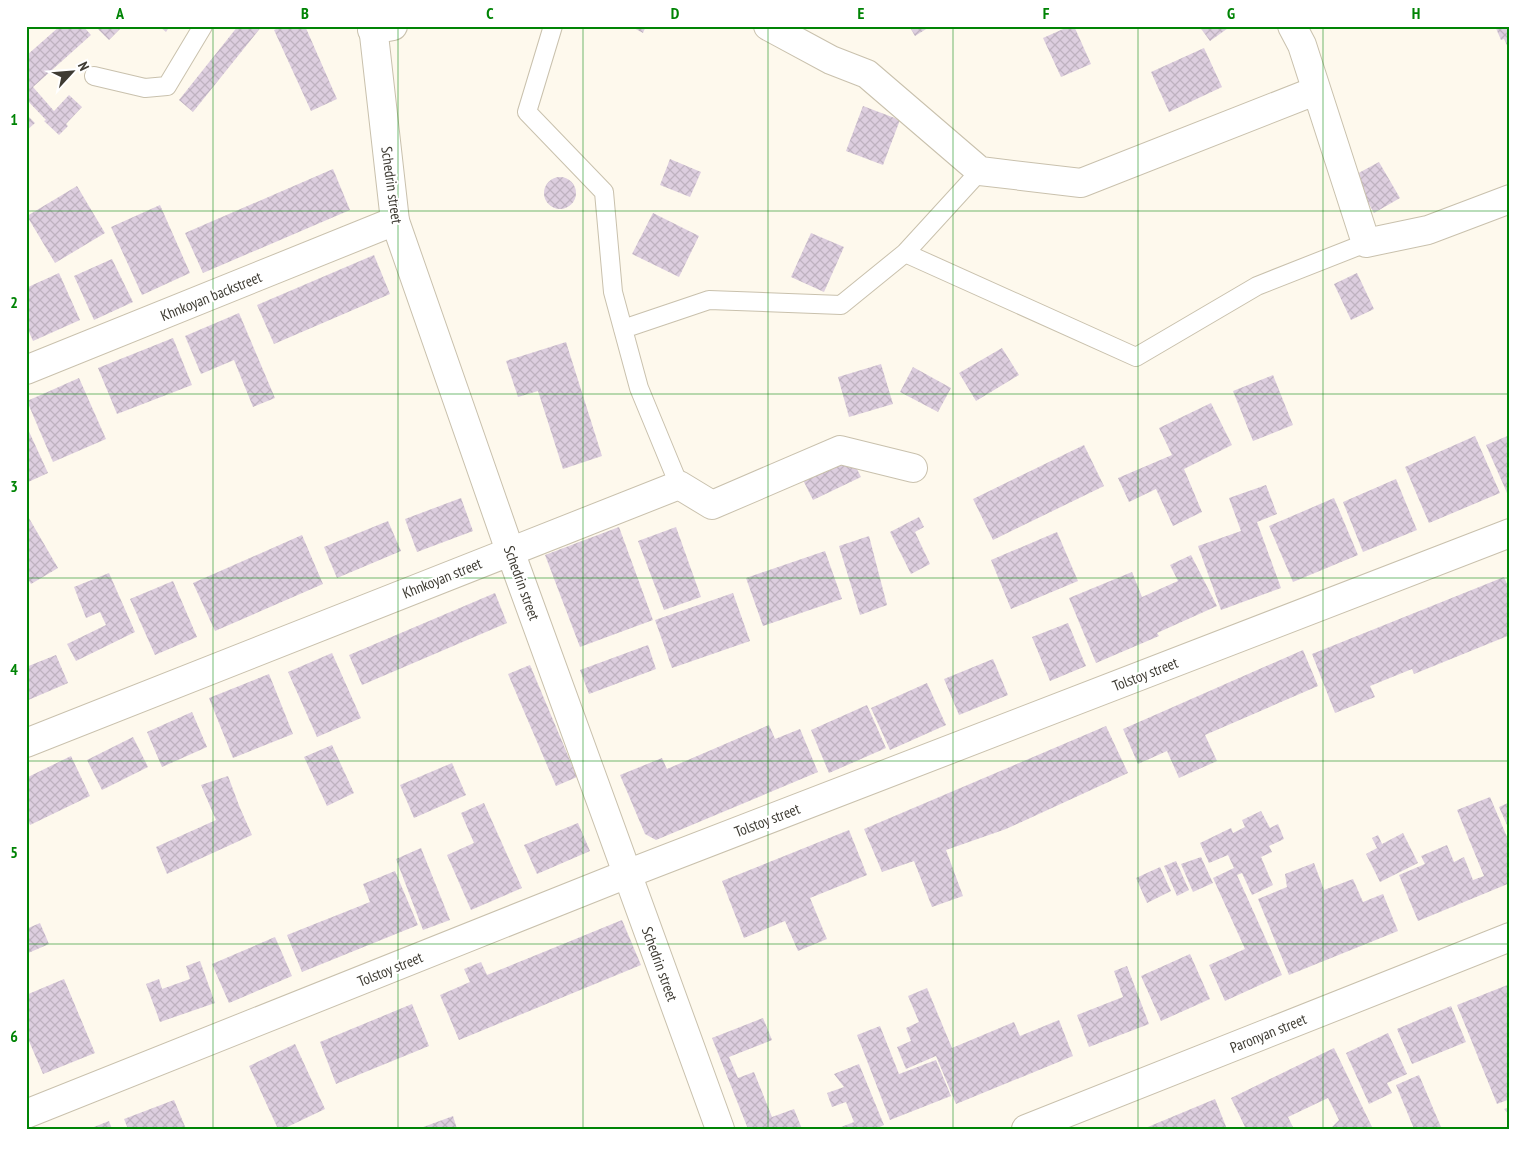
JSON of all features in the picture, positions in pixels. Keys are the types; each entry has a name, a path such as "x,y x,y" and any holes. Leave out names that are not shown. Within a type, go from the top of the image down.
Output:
{"street":[{"path":"768,26 832,60 867,74 980,171 1081,183 1315,91"},
{"path":"1292,26 1302,45 1315,91 1366,243 1428,230 1510,199"},
{"name":"Schedrin street","path":"379,28 395,221 510,551 720,1129"},
{"name":"Khnkoyan backstreet","path":"26,370 395,221"},
{"path":"680,485 712,505 840,450 913,468"},
{"name":"Khnkoyan street","path":"26,742 680,485"},
{"name":"Tolstoy street","path":"26,1114 627,874 1510,533"},
{"name":"Paronyan street","path":"1026,1129 1510,937"}],"lane":[{"path":"94,76 145,88 167,86 203,26"},
{"path":"553,26 527,112 604,192 613,292 639,388 680,485"},
{"path":"623,329 709,300 841,305 905,253 980,171"},
{"path":"905,253 1136,357 1257,286 1366,243"}],"building":[{"path":"60,26 83,26 91,35 33,87 54,111 69,95 82,107 66,124 68,126 59,135 44,121 46,120 26,99 26,56"},
{"path":"95,26 123,26 109,40"},
{"path":"159,26 170,26 166,32"},
{"path":"238,26 262,26 193,112 179,100"},
{"path":"282,26 305,26 337,99 311,111 274,30"},
{"path":"630,26 646,26 643,33"},
{"path":"909,26 931,26 915,36"},
{"path":"1074,26 1091,64 1061,77 1043,38"},
{"path":"1199,26 1231,26 1210,41"},
{"path":"1495,26 1510,26 1510,52 1504,39 1501,40"},
{"path":"1204,48 1222,87 1169,112 1151,72"},
{"path":"863,106 900,120 883,165 846,151"},
{"path":"26,114 35,123 26,131"},
{"path":"670,159 701,172 690,197 660,185"},
{"path":"1379,162 1400,198 1374,213 1353,176"},
{"path":"333,169 350,210 203,273 185,233"},
{"path":"560,177 572,181 576,193 572,205 560,209 548,205 544,193 548,181"},
{"path":"77,186 105,233 55,263 27,216"},
{"path":"160,205 190,273 142,295 111,227"},
{"path":"653,213 699,236 679,277 632,254"},
{"path":"811,233 844,247 824,292 791,277"},
{"path":"374,255 390,294 274,344 257,305"},
{"path":"112,259 133,302 94,320 74,276"},
{"path":"59,273 80,320 33,341 26,325 26,288"},
{"path":"1357,273 1374,309 1351,320 1334,284"},
{"path":"239,313 275,398 253,407 234,360 201,374 185,336"},
{"path":"173,338 192,385 117,414 98,368"},
{"path":"566,342 602,456 563,469 538,391 518,397 506,361"},
{"path":"1002,348 1019,375 976,401 959,373"},
{"path":"881,364 893,404 849,417 838,377"},
{"path":"913,367 951,388 938,412 900,392"},
{"path":"1273,375 1293,425 1253,441 1233,391"},
{"path":"79,378 106,439 53,462 27,401"},
{"path":"1211,403 1232,445 1184,469 1202,512 1173,526 1156,489 1129,502 1118,478 1172,455 1159,428"},
{"path":"26,425 48,473 26,483"},
{"path":"1510,435 1510,492 1507,493 1486,445"},
{"path":"1475,436 1500,493 1429,523 1405,467"},
{"path":"1084,445 1104,486 993,540 973,499"},
{"path":"851,457 861,477 813,500 803,480"},
{"path":"1396,479 1417,530 1363,552 1343,502"},
{"path":"1266,485 1277,514 1257,522 1281,588 1221,610 1198,546 1241,531 1229,498"},
{"path":"461,498 473,531 417,552 405,519"},
{"path":"1334,498 1358,555 1293,582 1269,526"},
{"path":"26,513 58,568 31,584 26,576"},
{"path":"919,517 924,527 915,532 930,564 911,574 890,532"},
{"path":"388,521 401,551 337,578 324,547"},
{"path":"619,527 653,620 580,647 545,555"},
{"path":"676,527 701,597 664,610 638,541"},
{"path":"1057,532 1078,581 1011,609 991,560"},
{"path":"302,535 323,584 215,631 193,583"},
{"path":"869,536 887,605 860,615 839,546"},
{"path":"825,551 842,599 763,626 746,578"},
{"path":"1191,555 1217,606 1157,633 1159,636 1096,663 1069,598 1132,572 1142,597 1178,581 1170,565"},
{"path":"109,573 135,632 76,661 67,644 106,625 100,612 86,618 74,587"},
{"path":"1504,577 1510,591 1510,635 1414,674 1412,669 1370,686 1375,697 1335,713 1312,654"},
{"path":"173,581 197,637 155,655 130,599"},
{"path":"495,593 507,623 362,685 349,655"},
{"path":"733,593 750,641 672,668 655,620"},
{"path":"1068,623 1086,666 1050,681 1032,637"},
{"path":"648,645 656,669 589,694 580,670"},
{"path":"1303,650 1318,686 1205,735 1217,761 1179,778 1167,751 1138,764 1123,729"},
{"path":"332,653 361,718 317,737 288,672"},
{"path":"56,655 68,683 26,701 26,667"},
{"path":"993,659 1008,695 959,715 944,679"},
{"path":"530,665 577,777 556,786 508,674"},
{"path":"269,674 293,734 233,758 209,698"},
{"path":"927,683 946,725 890,750 871,708"},
{"path":"867,705 886,748 829,773 811,730"},
{"path":"192,712 207,747 162,767 147,732"},
{"path":"769,725 775,739 800,729 818,772 656,840 645,834 620,775 662,758 667,769"},
{"path":"1106,726 1128,773 1006,829 946,850 963,896 932,907 914,861 882,872 864,829"},
{"path":"133,737 148,767 102,790 87,760"},
{"path":"332,745 354,793 327,806 304,757"},
{"path":"71,756 90,796 30,825 26,817 26,778"},
{"path":"452,763 466,795 414,818 400,785"},
{"path":"228,776 252,835 167,874 156,847 216,820 201,785"},
{"path":"1490,797 1510,844 1510,883 1418,921 1399,875 1425,864 1421,856 1447,845 1454,862 1464,857 1473,880 1484,876 1457,810"},
{"path":"1510,802 1510,832 1499,807"},
{"path":"484,803 522,888 471,910 447,855 474,843 461,813"},
{"path":"1261,811 1270,828 1278,824 1284,839 1269,846 1272,852 1261,857 1273,885 1252,895 1242,873 1237,875 1282,975 1225,1001 1209,965 1245,949 1213,878 1234,868 1228,855 1209,863 1200,843 1231,828 1233,833 1245,827 1242,820"},
{"path":"578,823 590,851 537,874 524,845"},
{"path":"849,830 867,875 810,898 827,939 798,951 785,921 744,938 722,881"},
{"path":"1403,833 1418,863 1380,882 1366,854 1377,848 1372,838 1378,835 1382,844"},
{"path":"421,848 450,920 423,930 396,859"},
{"path":"1201,857 1213,883 1193,892 1181,864"},
{"path":"1176,861 1189,890 1177,896 1164,866"},
{"path":"1314,863 1324,890 1353,879 1363,902 1383,894 1398,931 1289,975 1258,899 1287,887 1285,874"},
{"path":"1160,867 1171,891 1147,903 1136,878"},
{"path":"395,871 418,925 302,972 287,935 370,902 363,884"},
{"path":"622,920 641,965 459,1040 440,995 470,982 464,969 481,962 487,975"},
{"path":"40,923 49,944 26,954 26,929"},
{"path":"275,937 292,976 229,1003 212,964"},
{"path":"1190,954 1210,999 1161,1021 1141,976"},
{"path":"200,961 215,1003 160,1022 146,984 159,979 162,989 190,979 186,966"},
{"path":"1127,966 1149,1024 1089,1047 1077,1015 1123,997 1114,971"},
{"path":"64,979 95,1053 43,1074 26,1034 26,995"},
{"path":"1510,984 1510,1099 1497,1104 1457,1005"},
{"path":"927,988 952,1048 1014,1022 1020,1036 1059,1020 1073,1056 956,1104 936,1056 906,1069 897,1047 911,1041 906,1028 919,1022 908,996"},
{"path":"412,1004 429,1046 336,1084 320,1042"},
{"path":"1451,1006 1466,1042 1412,1064 1397,1029"},
{"path":"763,1018 772,1040 729,1057 738,1078 754,1072 772,1117 794,1109 802,1129 748,1129 712,1038"},
{"path":"880,1026 899,1074 936,1060 951,1096 890,1120 857,1035"},
{"path":"1388,1033 1407,1074 1387,1083 1392,1093 1369,1104 1346,1053"},
{"path":"295,1044 325,1109 283,1129 278,1129 249,1066"},
{"path":"1334,1048 1373,1129 1330,1129 1339,1120 1328,1098 1288,1117 1294,1129 1246,1129 1231,1098"},
{"path":"859,1064 884,1125 875,1129 836,1129 854,1122 846,1102 832,1107 827,1093 844,1087 834,1074"},
{"path":"1419,1075 1441,1127 1437,1129 1414,1129 1396,1085"},
{"path":"1215,1099 1227,1129 1143,1129"},
{"path":"174,1100 186,1129 128,1129 124,1119"},
{"path":"1510,1107 1510,1116 1504,1109"},
{"path":"453,1116 457,1129 418,1129"},
{"path":"109,1121 112,1129 89,1129"}]}
